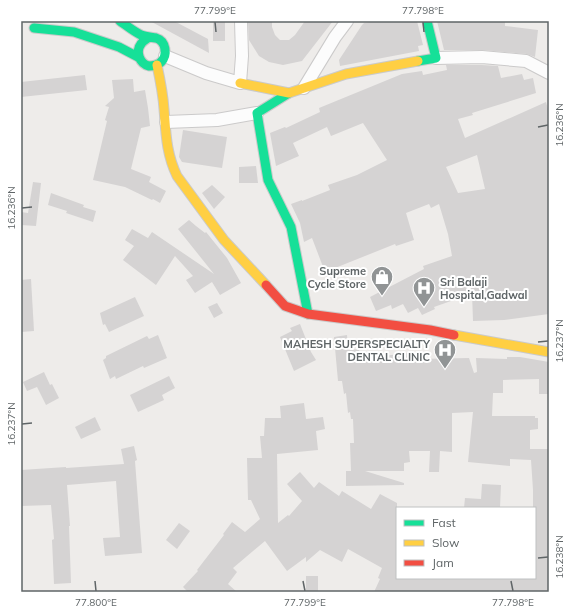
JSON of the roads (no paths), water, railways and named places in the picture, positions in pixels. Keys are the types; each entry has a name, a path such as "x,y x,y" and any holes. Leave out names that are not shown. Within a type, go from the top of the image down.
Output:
{"main road":[{"path":"49,21 31,29 74,32 119,47 138,57"},
{"path":"120,21 148,38 158,39 162,42 166,51 161,60 151,66 141,62 137,53 140,44 148,38"},
{"path":"308,314 291,227 268,180 257,113 289,92 346,74 436,58 427,21"},
{"path":"161,60 162,94 166,122 166,147 177,176 224,240 285,306 308,314 430,330 549,352"},
{"path":"240,83 289,92"}],"street":[{"path":"161,60 240,83 242,56 241,21"},
{"path":"304,88 335,37 347,21"},
{"path":"436,58 482,57 526,61 549,74"},
{"path":"166,122 217,120 257,113"}],"place":[{"name":"Supreme Cycle Store","path":"382,296"},
{"name":"Sri Balaji Hospital,Gadwal","path":"424,308"},
{"name":"MAHESH SUPERSPECIALTY DENTAL CLINIC","path":"445,370"}]}
